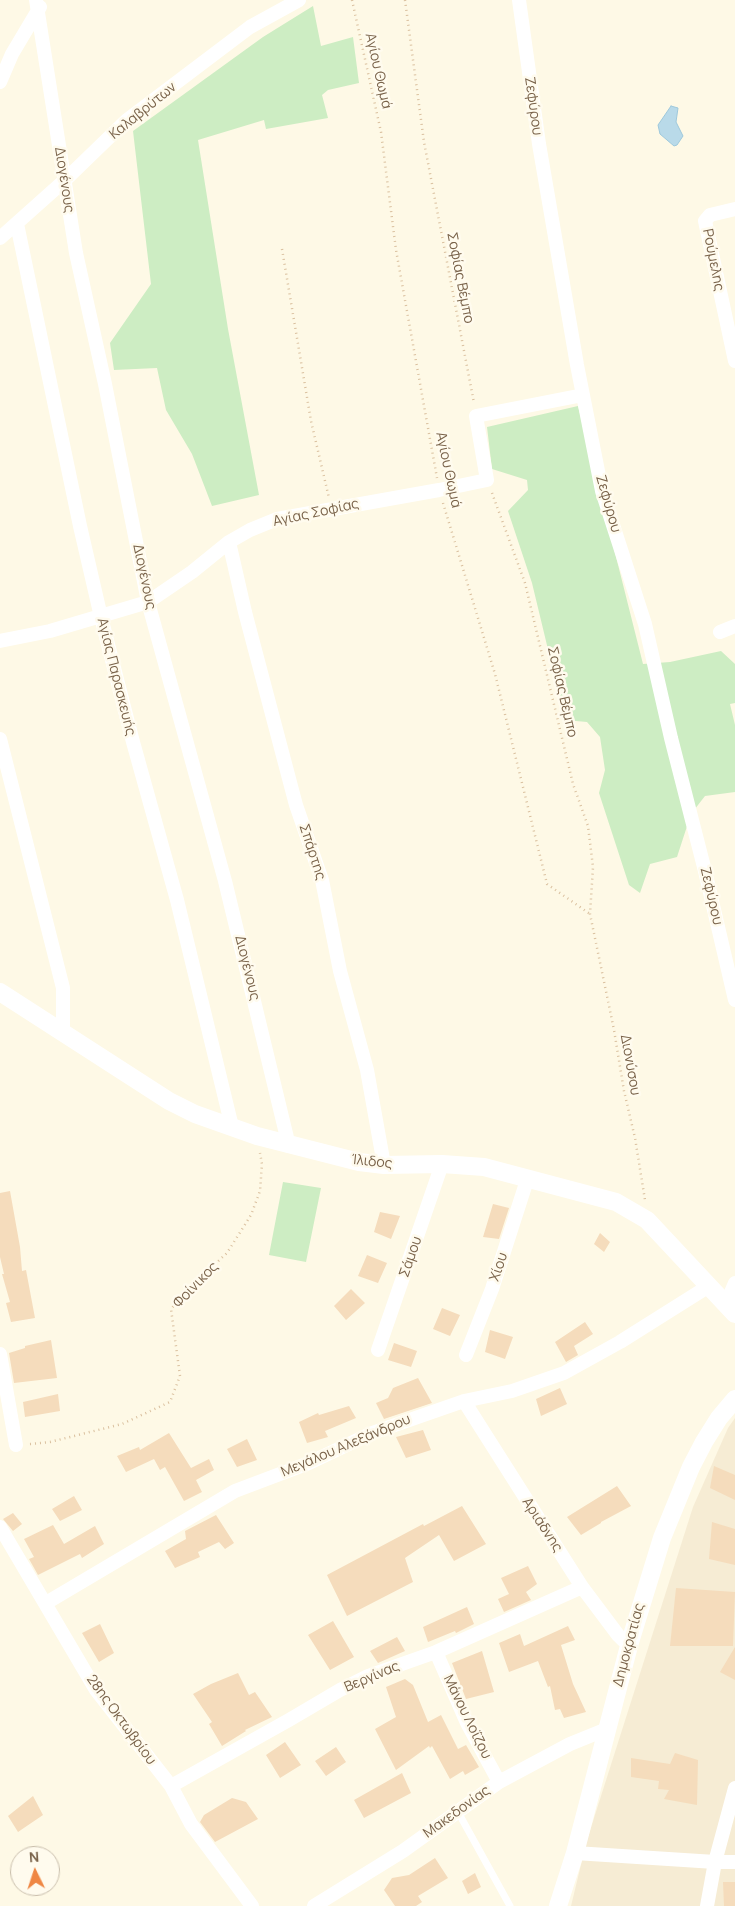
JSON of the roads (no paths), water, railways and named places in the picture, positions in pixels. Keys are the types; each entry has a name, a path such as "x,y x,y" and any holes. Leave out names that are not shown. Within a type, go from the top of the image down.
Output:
{"street":[{"name":"Καλαβρύτων","path":"0,238 64,181 126,120 250,27 299,0"},
{"name":"Ζεφύρου","path":"519,0 539,144 583,395 602,491 645,624 735,1000"},
{"name":"Διογένους","path":"39,3 76,253 109,403 148,602 225,881 290,1146"},
{"path":"0,82 12,54 39,3"},
{"name":"Ρούμελης","path":"735,209 710,214 705,221 735,361"},
{"name":"Αγίας Παρασκευής","path":"17,224 80,526 101,617 132,742 177,900 232,1127"},
{"name":"Αγίας Σοφίας","path":"0,641 50,631 148,602 192,572 229,542 250,530 277,519 487,480 476,416 583,395"},
{"name":"Σπάρτης","path":"229,542 245,612 296,805 322,880 340,971 366,1070 384,1165"},
{"path":"720,632 735,626"},
{"path":"0,739 63,988 63,1033"},
{"name":"Ίλιδος","path":"0,992 169,1102 195,1114 257,1136 290,1146 359,1162 384,1165 442,1164 484,1167 528,1177 616,1202 646,1220 731,1309"},
{"name":"Σάμου","path":"378,1350 442,1164"},
{"name":"Χίου","path":"466,1355 492,1288 528,1177"},
{"path":"731,1309 735,1283"},
{"name":"Μεγάλου Αλεξάνδρου","path":"46,1603 235,1491 309,1463 372,1433 464,1401 512,1391 564,1373 620,1342 709,1286"},
{"path":"0,1354 16,1445"},
{"name":"Δημοκρατίας","path":"558,1906 575,1853 630,1642 662,1538 691,1467 714,1426 735,1399"},
{"name":"Αριάδνης","path":"464,1401 582,1587 618,1635 623,1640 630,1642"},
{"name":"28ης Οκτωβρίου","path":"0,1527 96,1690 171,1786 191,1824 252,1906"},
{"name":"Βεργίνας","path":"171,1786 368,1676 436,1652 582,1587"},
{"name":"Μάνου Λοΐζου","path":"436,1652 467,1723 499,1782"},
{"name":"Μακεδονίας","path":"314,1906 403,1851 499,1782 570,1744 607,1729"},
{"path":"707,1906 715,1862 735,1788"},
{"path":"575,1853 735,1862"}],"lane":[{"path":"458,1812 510,1906"}],"water":[{"path":"671,106 678,108 676,122 683,136 677,145 674,146 660,134 658,125"}]}
